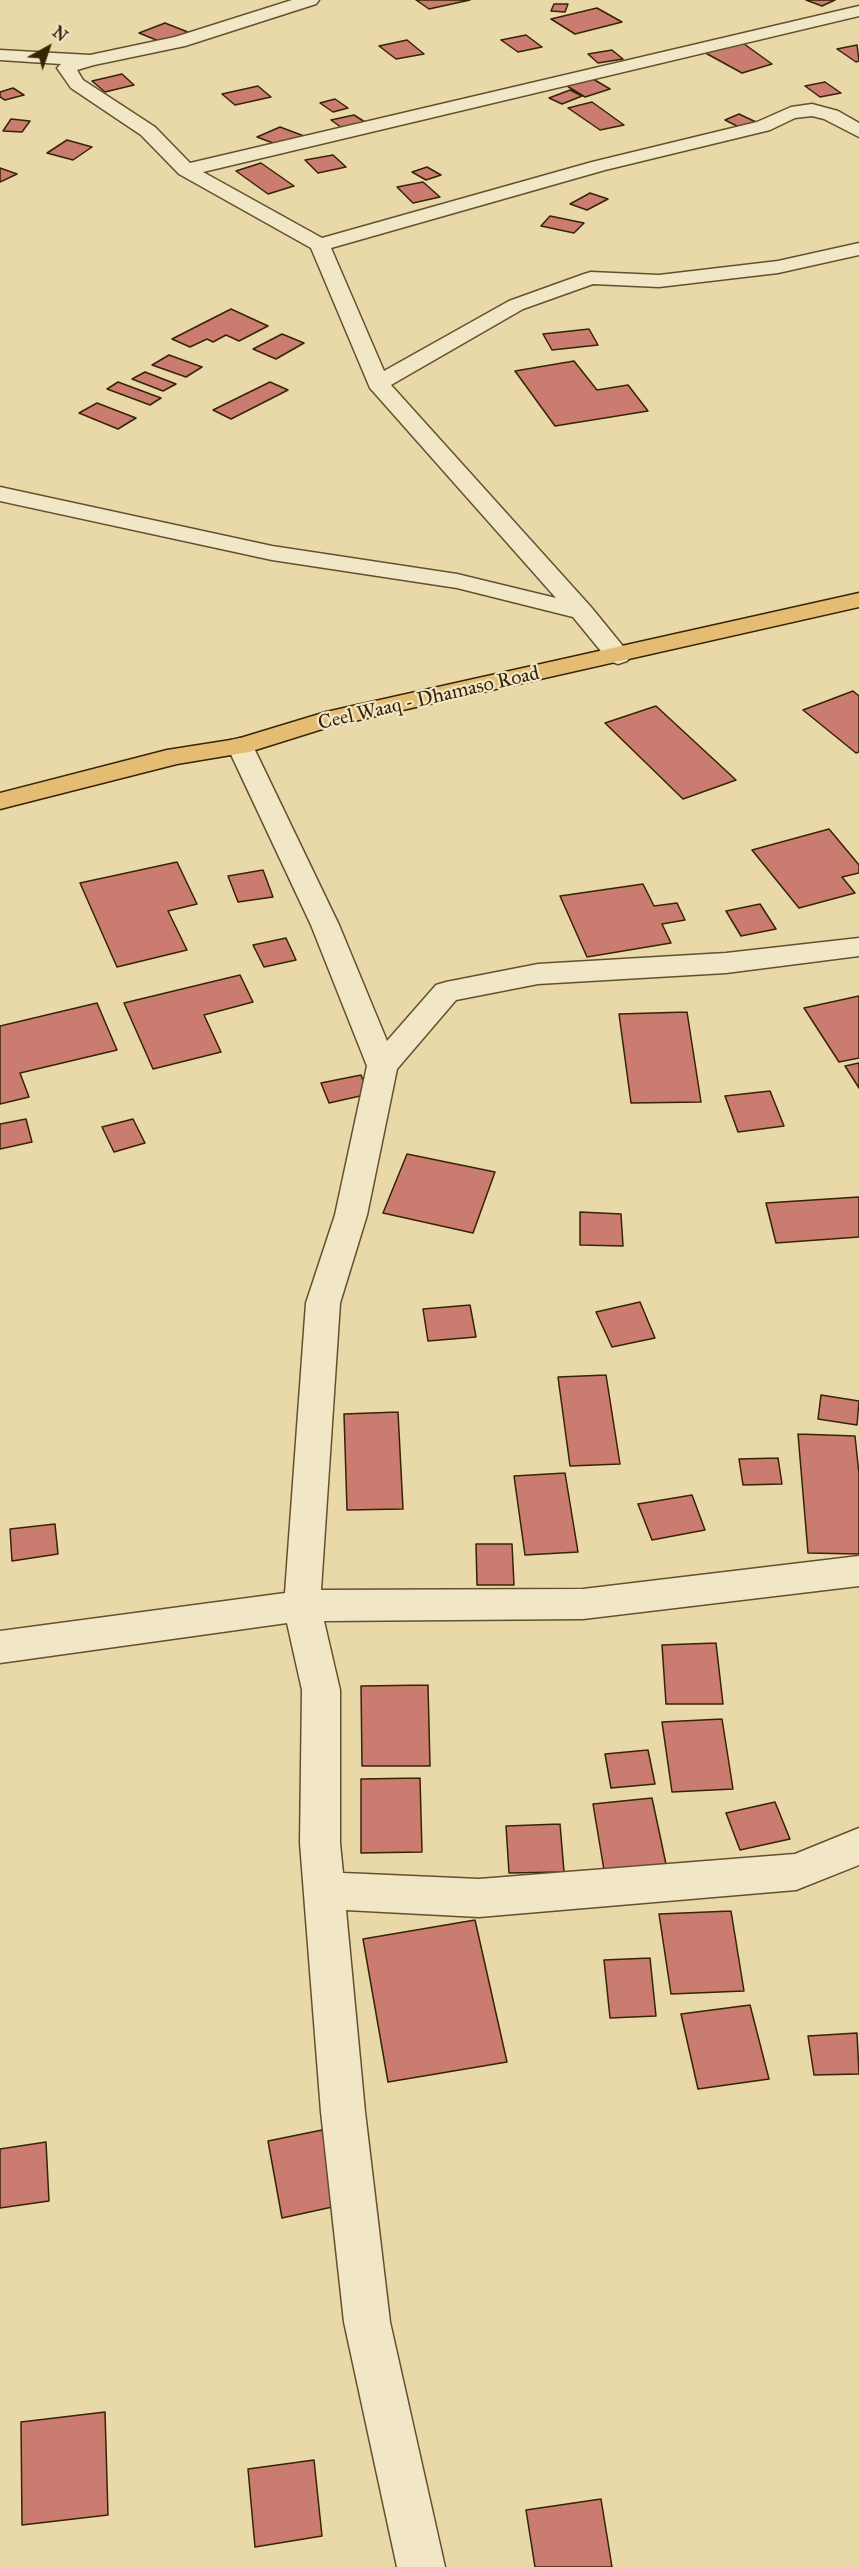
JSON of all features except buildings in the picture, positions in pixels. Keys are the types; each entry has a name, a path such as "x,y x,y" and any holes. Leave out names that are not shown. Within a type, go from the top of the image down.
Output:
{"main road":[{"name":"Ceel Waaq - Dhamaso Road","path":"0,801 176,756 240,746 326,720 859,600"}],"street":[{"path":"310,0 179,42 90,60 66,68 77,84 148,131 186,170 320,245 378,383 582,612 618,656"},
{"path":"186,170 859,11"},
{"path":"0,55 90,60"},
{"path":"320,245 599,166 763,126 791,113 812,110 822,112 840,119 859,131"},
{"path":"378,383 516,305 591,278 658,281 778,267 859,249"},
{"path":"0,494 272,553 457,580 582,612"},
{"path":"240,746 324,925 382,1066"},
{"path":"421,2567 367,2322 343,2112 320,1843 321,1690 302,1606 323,1303 351,1215 382,1066 446,992 538,974 726,963 859,947"},
{"path":"0,1647 302,1606 583,1604 859,1571"},
{"path":"324,1890 478,1898 796,1872 859,1846"}]}
